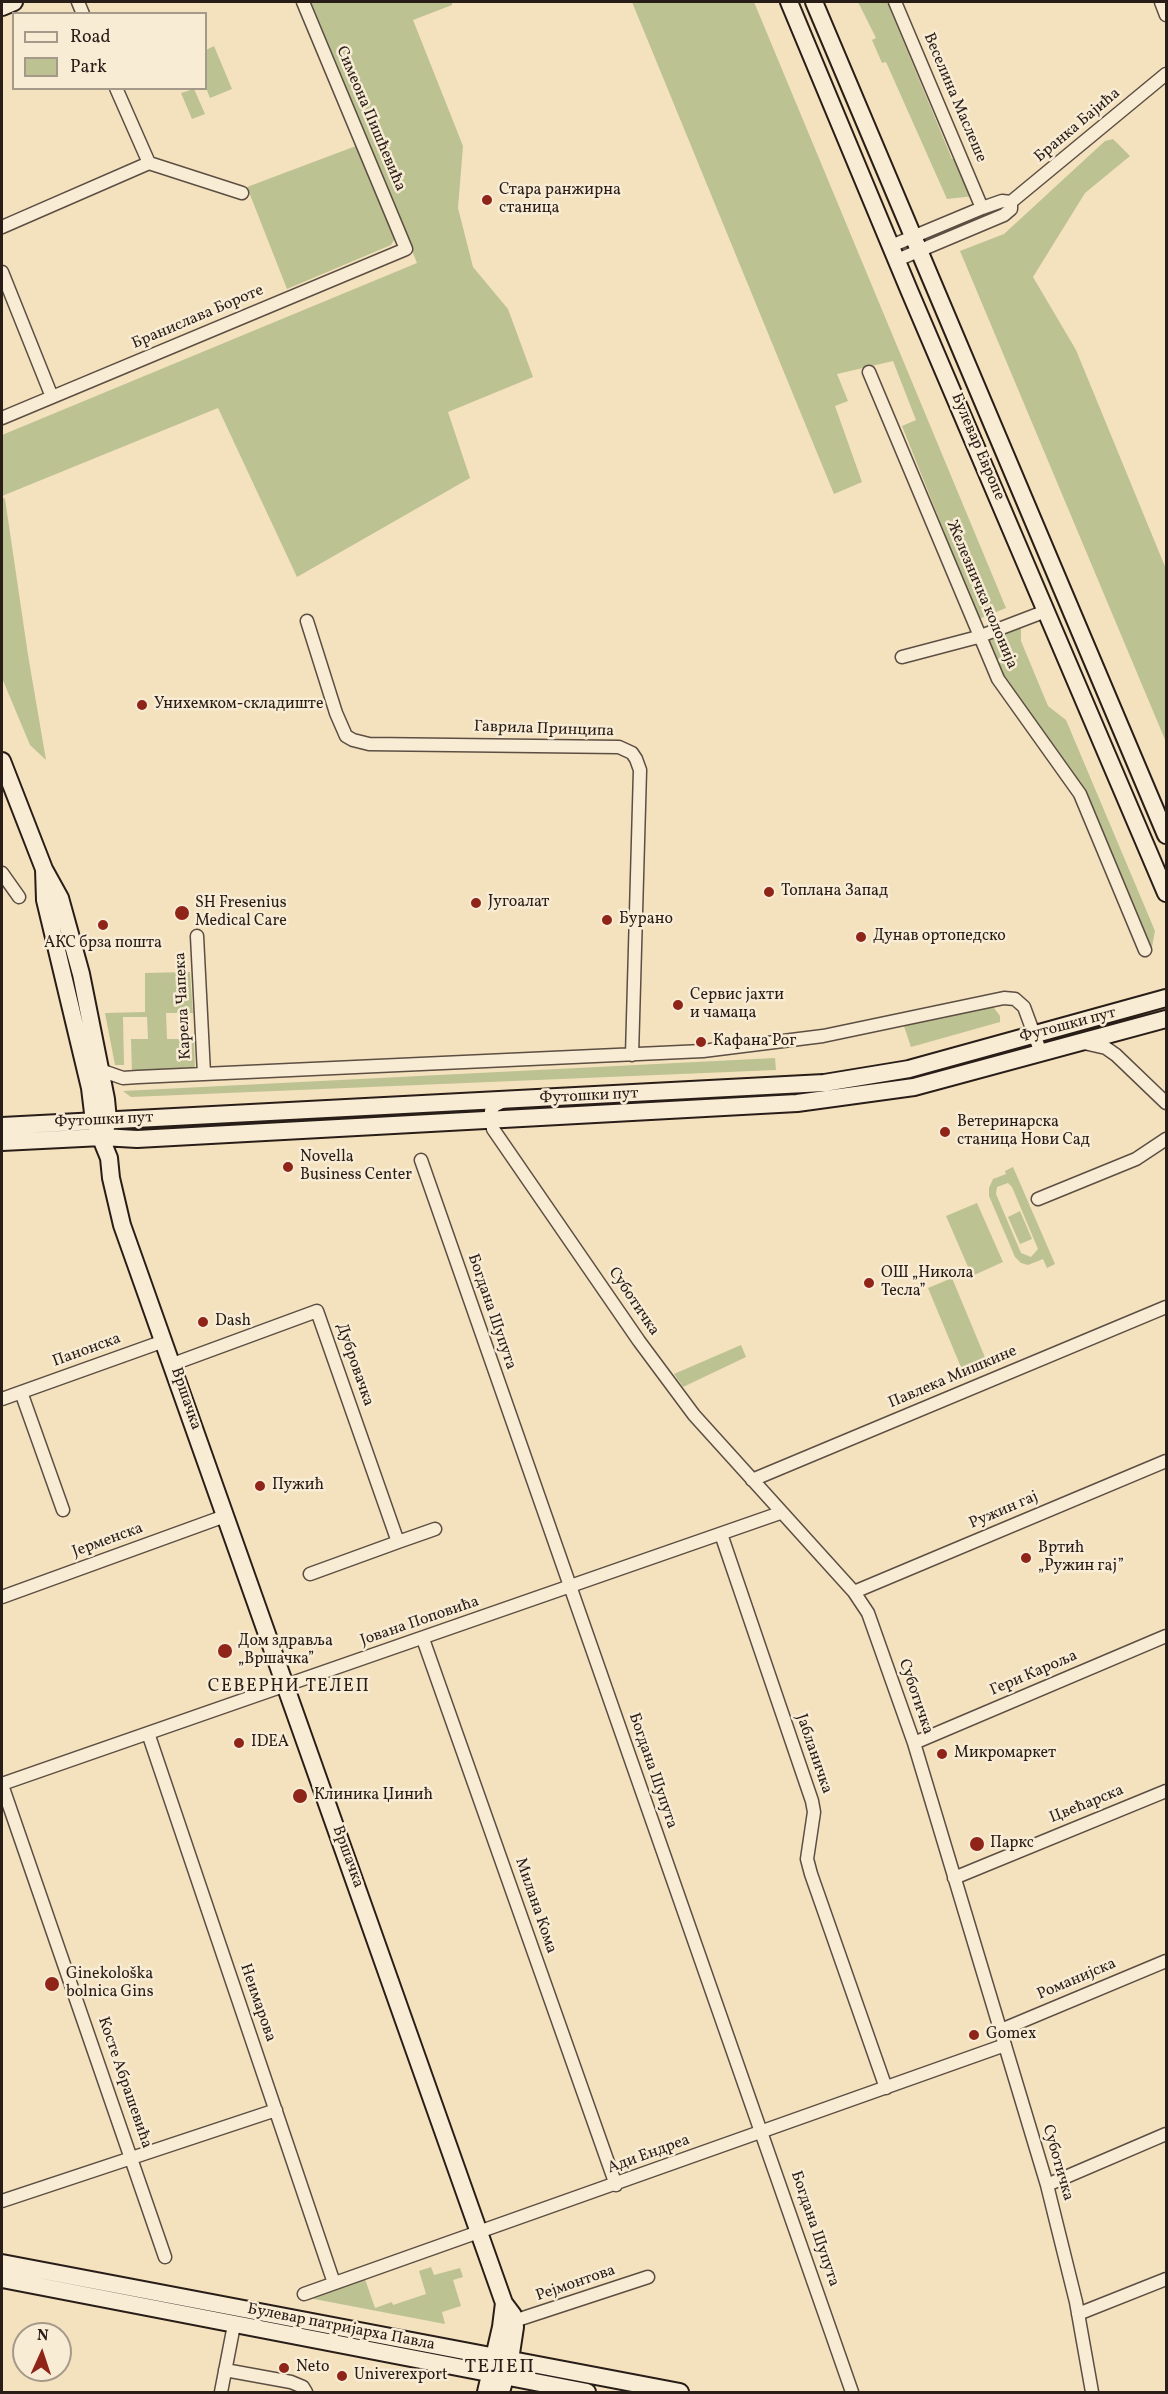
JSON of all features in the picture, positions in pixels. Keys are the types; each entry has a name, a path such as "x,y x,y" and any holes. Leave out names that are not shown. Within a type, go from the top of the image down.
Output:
{"main road":[{"path":"2,7 14,2"},
{"name":"Булевар Европе","path":"789,2 1167,893"},
{"name":"Булевар Европе","path":"814,2 1167,835"},
{"path":"2,761 44,869 60,898 81,974 100,1070 101,1121"},
{"path":"44,869 45,900 90,1088 101,1121"},
{"name":"Футошки пут","path":"2,1126 502,1102 824,1083 909,1069 1167,998"},
{"name":"Футошки пут","path":"2,1142 102,1137 137,1139 797,1103 914,1087 1167,1019"},
{"name":"Вршачка","path":"101,1121 102,1137 122,1226 173,1364 478,2231 504,2303 514,2322"},
{"name":"Булевар патријарха Павла","path":"2,2263 500,2370 587,2392"},
{"name":"Булевар патријарха Павла","path":"2,2279 234,2325 500,2370 680,2392"},
{"path":"500,2370 504,2303"},
{"path":"486,2392 500,2370 514,2322"}],"street":[{"name":"Симеона Пишћевића","path":"303,2 406,249"},
{"name":"Веселина Маслеше","path":"895,2 982,208"},
{"path":"1161,2 1167,15"},
{"name":"Бранка Бајића","path":"917,243 982,208 1002,201 1011,202 1167,74"},
{"path":"117,90 150,163"},
{"path":"2,227 150,163 242,193"},
{"name":"Бранка Бајића","path":"917,243 1004,215 1011,209 1011,202"},
{"path":"894,253 917,243"},
{"name":"Бранислава Бороте","path":"2,418 406,249"},
{"path":"2,272 52,397"},
{"name":"Железничка колонија","path":"869,372 978,637 998,679 1080,794 1145,950"},
{"path":"902,657 978,637 1046,611"},
{"name":"Гаврила Принципа","path":"307,621 336,713 346,736 353,740 369,744 619,747 632,753 640,770 632,1055"},
{"path":"2,873 19,897"},
{"name":"Карела Чапека","path":"197,936 204,1074"},
{"path":"100,1070 123,1078 703,1051 823,1036 1004,998 1015,999 1024,1007 1041,1053"},
{"path":"1116,1055 1112,1043 1122,1031"},
{"path":"1082,1042 1106,1048 1116,1055 1167,1103"},
{"path":"490,1120 494,1106 502,1102"},
{"name":"Суботичка","path":"490,1120 493,1129 639,1341 694,1415 854,1593 868,1613 914,1743 1047,2185 1078,2314 1092,2392"},
{"path":"1038,1199 1136,1159 1167,1140"},
{"name":"Богдана Шупута","path":"421,1160 852,2392"},
{"name":"Павлека Мишкине","path":"752,1480 1167,1308"},
{"name":"Дубровачка","path":"173,1364 317,1311 398,1542"},
{"name":"Панонска","path":"2,1399 164,1341"},
{"path":"21,1392 63,1510"},
{"name":"Ружин гај","path":"854,1593 1167,1461"},
{"name":"Јована Поповића","path":"2,1784 780,1513"},
{"name":"Јерменска","path":"2,1597 225,1516"},
{"path":"310,1574 435,1529"},
{"name":"Јабланичка","path":"720,1534 812,1801 814,1812 807,1859 886,2088"},
{"name":"Гери Кароља","path":"914,1743 1167,1636"},
{"name":"Милана Кома","path":"423,1639 616,2185"},
{"name":"Неимарова","path":"148,1733 334,2283"},
{"name":"Косте Абрашевића","path":"2,1784 165,2257"},
{"name":"Цвећарска","path":"954,1878 1167,1791"},
{"name":"Романијска","path":"1001,2030 1167,1961"},
{"name":"Ади Ендреа","path":"304,2294 1005,2045"},
{"path":"2,2201 276,2110"},
{"path":"1047,2185 1167,2134"},
{"name":"Рејмонтова","path":"514,2322 648,2277"},
{"path":"1078,2314 1167,2279"},
{"path":"221,2392 234,2325"},
{"path":"225,2370 291,2382 303,2387 306,2392"}],"green space":[{"path":"310,2 452,2 452,5 413,20 463,146 458,208 473,267 508,309 533,377 448,412 470,478 297,577 218,408 2,496 2,435 417,263"},
{"path":"632,2 754,2 1006,608 979,619 902,426 916,420 893,361 837,374 848,401 835,406 862,482 834,494"},
{"path":"858,2 887,2 952,159 958,157 983,195 947,199 886,62 882,63 872,40 876,38"},
{"path":"214,46 232,89 210,98 207,90 207,50"},
{"path":"194,90 205,114 192,119 181,93"},
{"path":"1113,139 1130,156 1085,193 1033,277 1076,350 1166,569 1166,742 960,251 1004,234 1105,141"},
{"path":"356,146 394,234 394,240 391,245 287,289 247,187"},
{"path":"2,497 5,499 46,760 30,745 2,678"},
{"path":"1021,626 1021,641 1048,706 1066,720 1155,931 1151,952 1086,793 1002,675 986,638"},
{"path":"190,972 193,1013 166,1013 167,1039 194,1039 195,1070 132,1073 131,1039 148,1039 147,1017 123,1017 124,1065 115,1065 105,1013 145,1012 145,973"},
{"path":"991,1004 1000,1016 1000,1022 911,1047 904,1026"},
{"path":"775,1058 776,1070 131,1097 123,1091"},
{"path":"1013,1167 1055,1264 1047,1268 1043,1259 1028,1265 1021,1263 1015,1257 989,1196 989,1188 993,1179 1006,1174 1005,1171","holes":["1008,1183 1012,1187 1038,1249 1031,1257 1021,1253 996,1194 997,1187"]},
{"path":"977,1203 1003,1262 972,1276 946,1216"},
{"path":"1020,1211 1032,1239 1020,1244 1008,1217"},
{"path":"952,1278 989,1367 965,1377 928,1288"},
{"path":"741,1345 746,1357 683,1387 674,1374"},
{"path":"431,2267 434,2275 460,2268 463,2277 453,2280 461,2306 442,2312 445,2324 309,2298 365,2279 375,2308 392,2302 393,2305 426,2294 419,2271"}],"place":[{"name":"Стара ранжирна станица","path":"487,200"},
{"name":"Унихемком-складиште","path":"142,705"},
{"name":"Топлана Запад","path":"769,892"},
{"name":"Југоалат","path":"476,903"},
{"name":"SH Fresenius Medical Care","path":"182,913"},
{"name":"Бурано","path":"607,920"},
{"name":"АКС брза пошта","path":"103,925"},
{"name":"Дунав ортопедско","path":"861,937"},
{"name":"Сервис јахти и чамаца","path":"678,1005"},
{"name":"Кафана Рог","path":"701,1042"},
{"name":"Ветеринарска станица Нови Сад","path":"945,1132"},
{"name":"Novella Business Center","path":"288,1167"},
{"name":"ОШ „Никола Тесла”","path":"869,1283"},
{"name":"Dash","path":"203,1322"},
{"name":"Пужић","path":"260,1486"},
{"name":"Вртић „Ружин гај”","path":"1026,1558"},
{"name":"Дом здравља „Вршачка”","path":"225,1651"},
{"name":"IDEA","path":"239,1743"},
{"name":"Микромаркет","path":"942,1754"},
{"name":"Клиника Џинић","path":"300,1796"},
{"name":"Паркс","path":"977,1844"},
{"name":"Ginekološka bolnica Gins","path":"52,1984"},
{"name":"Gomex","path":"974,2035"},
{"name":"Neto","path":"284,2368"},
{"name":"Univerexport","path":"342,2376"}],"district":[{"name":"СЕВЕРНИ ТЕЛЕП","path":"289,1688"},
{"name":"ТЕЛЕП","path":"500,2368"}]}
